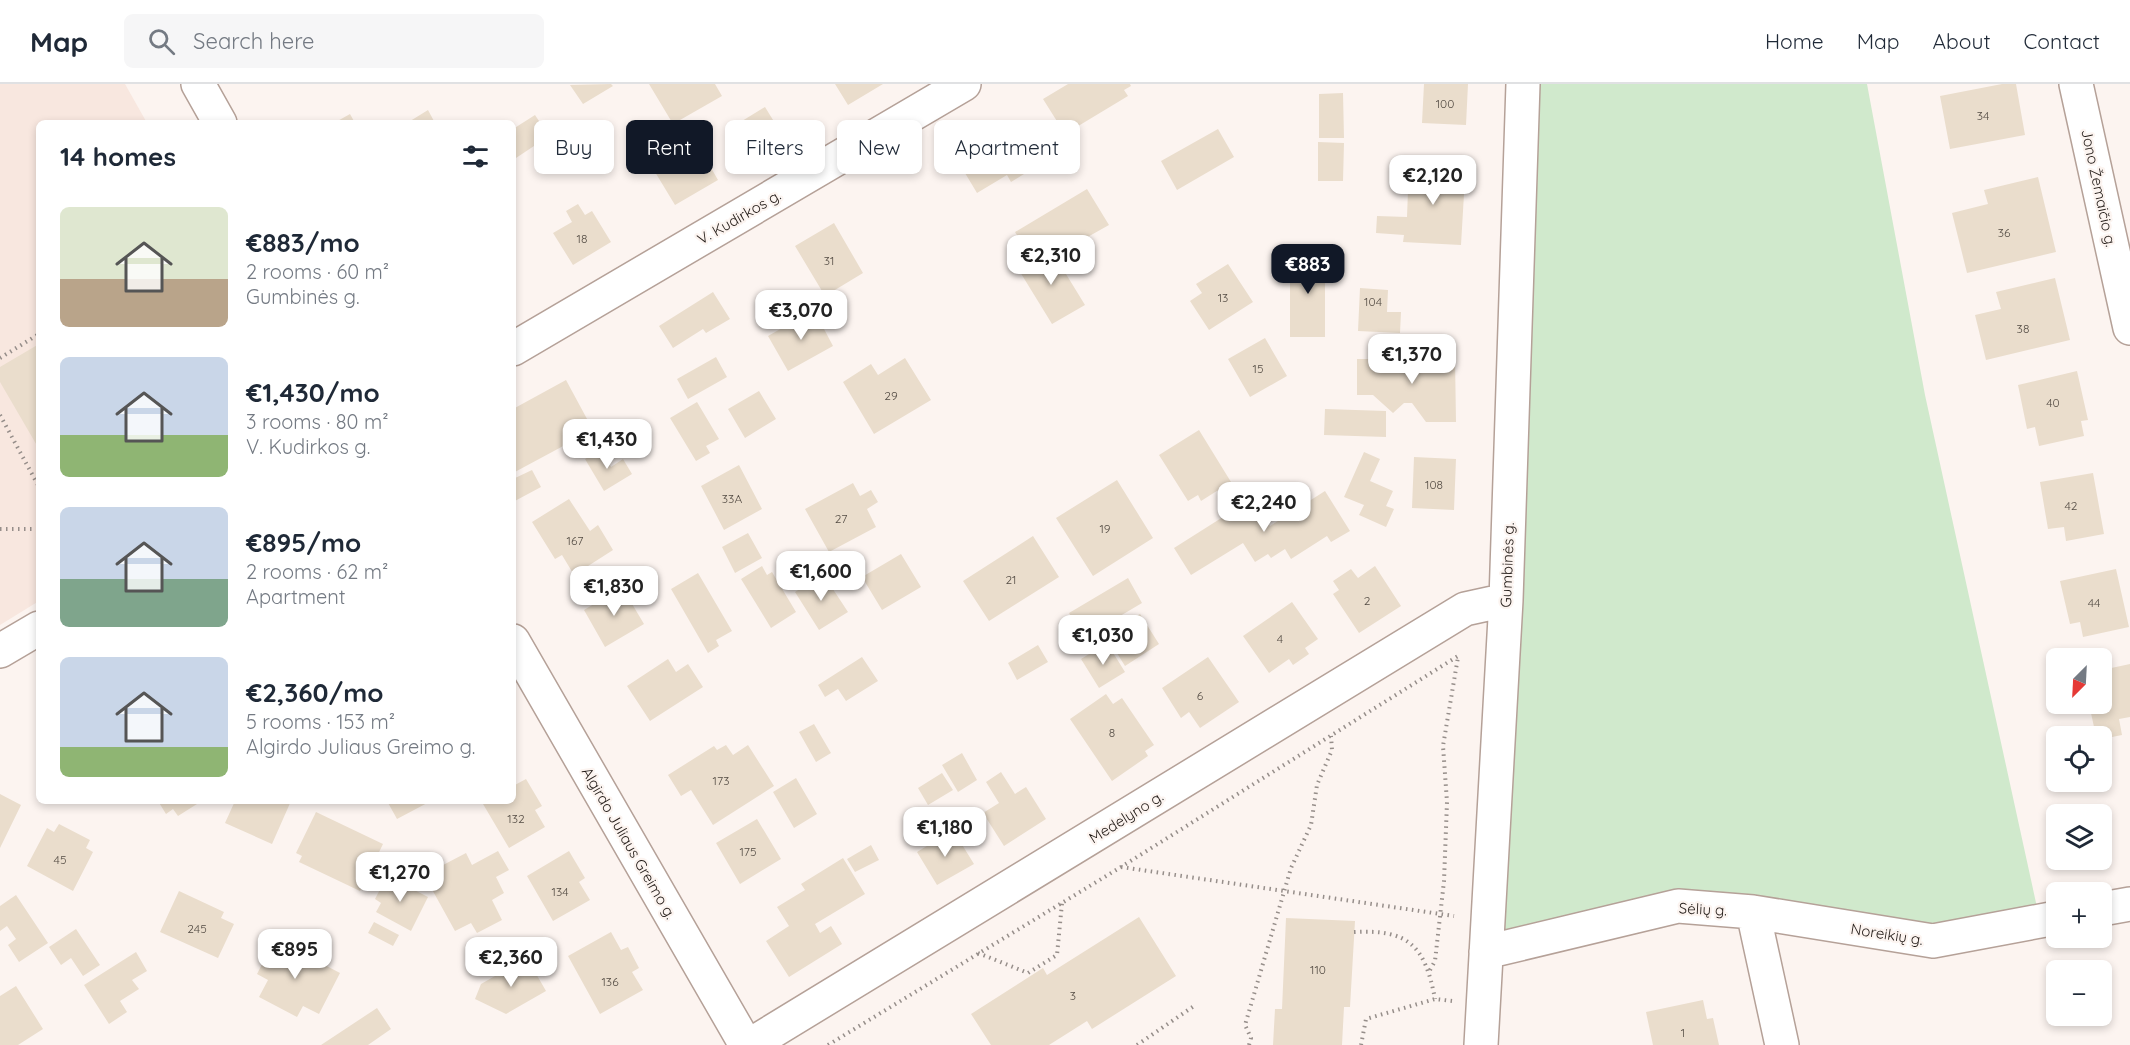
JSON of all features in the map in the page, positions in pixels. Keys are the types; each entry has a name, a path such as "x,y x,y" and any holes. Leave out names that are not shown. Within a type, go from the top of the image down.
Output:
{"street":[{"path":"198,84 218,120"},
{"name":"V. Kudirkos g.","path":"516,347 964,84"},
{"name":"Gumbinės g.","path":"1481,1045 1506,600 1523,84"},
{"name":"Jono Žemaičio g.","path":"2076,84 2130,328"},
{"name":"Medelyno g.","path":"750,1045 1465,609 1506,600"},
{"path":"0,651 36,630"},
{"name":"Algirdo Juliaus Greimo g.","path":"516,646 746,1045"},
{"path":"2112,907 2130,904"},
{"name":"Sėlių g.","path":"1487,937 1678,906 1753,912"},
{"path":"1753,912 1782,1045"},
{"name":"Noreikių g.","path":"1753,912 1933,941 2046,920"}],"path":[{"path":"0,358 36,336"},
{"path":"0,415 36,481"},
{"path":"0,529 36,529"},
{"path":"828,1045 1121,867 1458,656 1443,746 1447,802 1440,914 1435,961 1430,970"},
{"path":"1249,1045 1251,1038 1245,1025 1263,955 1286,891 1291,868 1311,825 1317,785 1332,750 1331,736"},
{"path":"1121,867 1440,914 1487,937"},
{"path":"978,953 1028,973 1042,966 1056,955 1062,902"},
{"path":"1354,932 1395,934 1417,949 1430,970 1435,999"},
{"path":"1361,1045 1366,1019 1435,999 1483,1005"},
{"path":"1137,1045 1194,1006"}],"shaded area":[{"path":"0,84 125,84 145,120 36,120 36,603 0,625"}],"green space":[{"path":"1523,84 1867,84 1925,395 2040,921 1933,941 1678,906 1486,952"}],"building":[{"path":"611,84 613,86 583,104 570,85"},
{"path":"649,84 715,84 722,96 680,120 671,120"},
{"path":"835,84 883,84 848,105"},
{"path":"1068,84 1130,84 1131,86 1124,90 1128,96 1080,125 1080,120 1056,120 1043,99"},
{"path":"1424,84 1468,84 1466,125 1422,123"},
{"path":"2002,84 2016,84 2025,135 1950,149 1940,96"},
{"path":"1343,93 1344,138 1319,138 1319,94"},
{"path":"765,107 773,120 744,120"},
{"path":"428,110 433,120 412,120"},
{"path":"350,114 353,120 339,120"},
{"path":"535,115 538,120 534,120 534,146 516,158 516,127"},
{"path":"1218,129 1234,157 1177,190 1161,161"},
{"path":"1318,142 1344,143 1343,181 1318,181"},
{"path":"1422,157 1466,160 1461,245 1403,242 1404,235 1376,233 1377,216 1407,217 1408,191 1420,192"},
{"path":"713,171 718,180 675,205 656,174 713,174"},
{"path":"966,174 1024,174 1011,182 1007,175 977,193"},
{"path":"2038,177 2056,252 1967,273 1952,213 1988,204 1984,190"},
{"path":"1087,189 1109,225 1084,239 1089,248 1066,262 1050,236 1026,250 1015,232"},
{"path":"578,204 585,215 592,211 611,242 573,265 553,233 572,222 566,211"},
{"path":"834,223 863,273 825,296 795,246"},
{"path":"1050,248 1085,305 1052,324 1017,267"},
{"path":"1325,252 1325,337 1290,337 1290,253"},
{"path":"1228,264 1253,302 1209,330 1190,301 1202,293 1196,284"},
{"path":"2055,278 2070,340 1986,360 1975,315 2001,309 1996,292"},
{"path":"1360,288 1388,290 1387,312 1401,312 1400,333 1358,331"},
{"path":"713,292 730,319 706,333 703,329 673,348 659,326"},
{"path":"814,310 833,346 788,371 768,336"},
{"path":"1265,338 1287,376 1250,397 1228,359"},
{"path":"36,346 36,444 0,382 0,367"},
{"path":"716,357 727,377 688,399 677,379"},
{"path":"905,358 931,400 874,434 843,382 871,364 878,375"},
{"path":"1357,359 1455,359 1456,422 1426,422 1412,403 1404,403 1393,413 1373,395 1357,395"},
{"path":"2077,371 2088,420 2081,421 2084,436 2039,446 2035,427 2027,429 2018,385"},
{"path":"566,380 593,430 516,471 516,407"},
{"path":"759,391 776,419 745,438 728,409"},
{"path":"697,402 719,439 706,446 710,453 696,461 670,418"},
{"path":"1325,409 1386,411 1386,437 1324,435"},
{"path":"1199,430 1231,482 1201,501 1198,495 1188,501 1159,455"},
{"path":"600,450 611,467 623,459 632,474 604,491 585,459"},
{"path":"1364,452 1380,459 1370,481 1393,491 1386,506 1394,509 1386,527 1359,515 1364,505 1344,497"},
{"path":"1414,457 1456,459 1454,510 1412,508"},
{"path":"739,465 762,509 724,530 701,486"},
{"path":"532,470 541,487 516,500 516,478"},
{"path":"2093,473 2104,534 2066,541 2064,527 2048,529 2040,482"},
{"path":"1117,480 1153,538 1093,576 1056,518"},
{"path":"853,483 860,496 871,490 878,502 867,509 876,527 829,552 805,509"},
{"path":"1325,491 1350,531 1331,542 1327,536 1291,559 1285,549 1271,558 1268,554 1255,562 1243,543 1191,575 1174,548 1253,498 1270,526"},
{"path":"569,499 590,531 598,525 613,550 574,575 562,555 555,559 532,522"},
{"path":"748,533 762,558 735,573 722,547"},
{"path":"1033,536 1059,577 989,621 963,581"},
{"path":"901,554 921,587 882,610 862,577"},
{"path":"762,566 767,575 772,572 796,612 771,628 741,579"},
{"path":"1375,566 1401,606 1359,633 1333,594 1339,590 1333,581 1351,569 1358,578"},
{"path":"2116,569 2129,627 2083,637 2080,622 2070,624 2060,581"},
{"path":"698,573 732,631 716,640 719,646 708,653 671,589"},
{"path":"823,574 848,612 819,630 795,592"},
{"path":"1128,578 1142,603 1083,638 1069,613"},
{"path":"622,587 644,624 605,647 584,610"},
{"path":"1292,602 1318,639 1305,648 1309,654 1293,665 1289,659 1269,673 1243,636"},
{"path":"1140,614 1159,644 1125,666 1105,634"},
{"path":"1107,643 1125,672 1099,688 1081,659"},
{"path":"1038,645 1048,662 1017,680 1008,663"},
{"path":"862,657 878,681 846,701 838,689 825,697 818,685"},
{"path":"1208,657 1239,702 1200,728 1189,712 1181,718 1162,688"},
{"path":"668,659 676,672 688,664 703,687 650,721 627,686"},
{"path":"2130,664 2130,717 2119,719 2122,735 2112,737 2112,726 2094,726 2091,714 2112,714 2112,668"},
{"path":"1106,694 1113,704 1122,698 1154,745 1145,751 1148,756 1112,781 1070,719"},
{"path":"814,724 831,753 816,762 799,732"},
{"path":"726,745 733,755 748,745 774,786 713,825 691,790 681,796 668,775 714,746 717,750"},
{"path":"962,753 977,780 958,792 942,765"},
{"path":"1001,772 1015,794 1026,787 1046,819 1004,846 983,813 999,803 986,782"},
{"path":"942,773 953,790 928,805 918,788"},
{"path":"796,778 817,814 794,828 773,792"},
{"path":"526,779 542,806 535,810 545,827 509,848 483,804 516,804 516,784"},
{"path":"0,794 21,805 0,848"},
{"path":"160,804 197,804 178,816 173,809 166,814"},
{"path":"234,804 290,804 272,844 225,823"},
{"path":"389,804 425,804 397,819"},
{"path":"316,812 383,844 360,891 299,862 302,856 296,853"},
{"path":"757,819 781,859 740,884 716,843"},
{"path":"59,824 90,840 86,848 93,852 73,891 27,866 47,828 54,832"},
{"path":"953,830 974,864 937,885 917,852"},
{"path":"871,845 879,860 855,872 847,859"},
{"path":"498,851 509,870 496,877 504,893 492,900 502,920 477,933 471,923 455,931 424,875 466,853 472,865"},
{"path":"569,851 585,878 579,882 590,900 553,921 527,876"},
{"path":"843,858 865,894 815,924 820,933 831,926 842,944 789,977 766,941 789,926 777,907 805,890 801,884"},
{"path":"387,876 428,897 411,931 376,912 381,903 375,899"},
{"path":"179,891 224,912 221,918 234,924 218,958 160,932"},
{"path":"16,895 48,943 19,962 8,945 16,939 7,926 0,931 0,906"},
{"path":"1139,917 1176,976 1092,1029 1087,1021 1049,1045 991,1045 971,1014 1043,968 1047,975"},
{"path":"1286,918 1355,921 1350,1007 1344,1007 1342,1045 1273,1045 1275,1009 1282,1009"},
{"path":"374,922 399,935 393,946 368,933"},
{"path":"76,929 100,965 83,976 71,958 61,965 49,947"},
{"path":"611,932 621,950 628,947 639,968 632,972 643,990 600,1014 568,956"},
{"path":"275,939 340,973 319,1014 303,1006 297,1017 259,997 268,980 257,974"},
{"path":"136,952 147,971 132,980 139,989 120,1001 127,1012 109,1024 84,985"},
{"path":"527,958 546,991 506,1014 475,999 481,984"},
{"path":"16,986 43,1029 18,1045 0,1045 0,996"},
{"path":"1703,1000 1707,1019 1713,1018 1719,1045 1653,1045 1646,1012"},
{"path":"377,1008 391,1029 368,1045 321,1045"}]}
